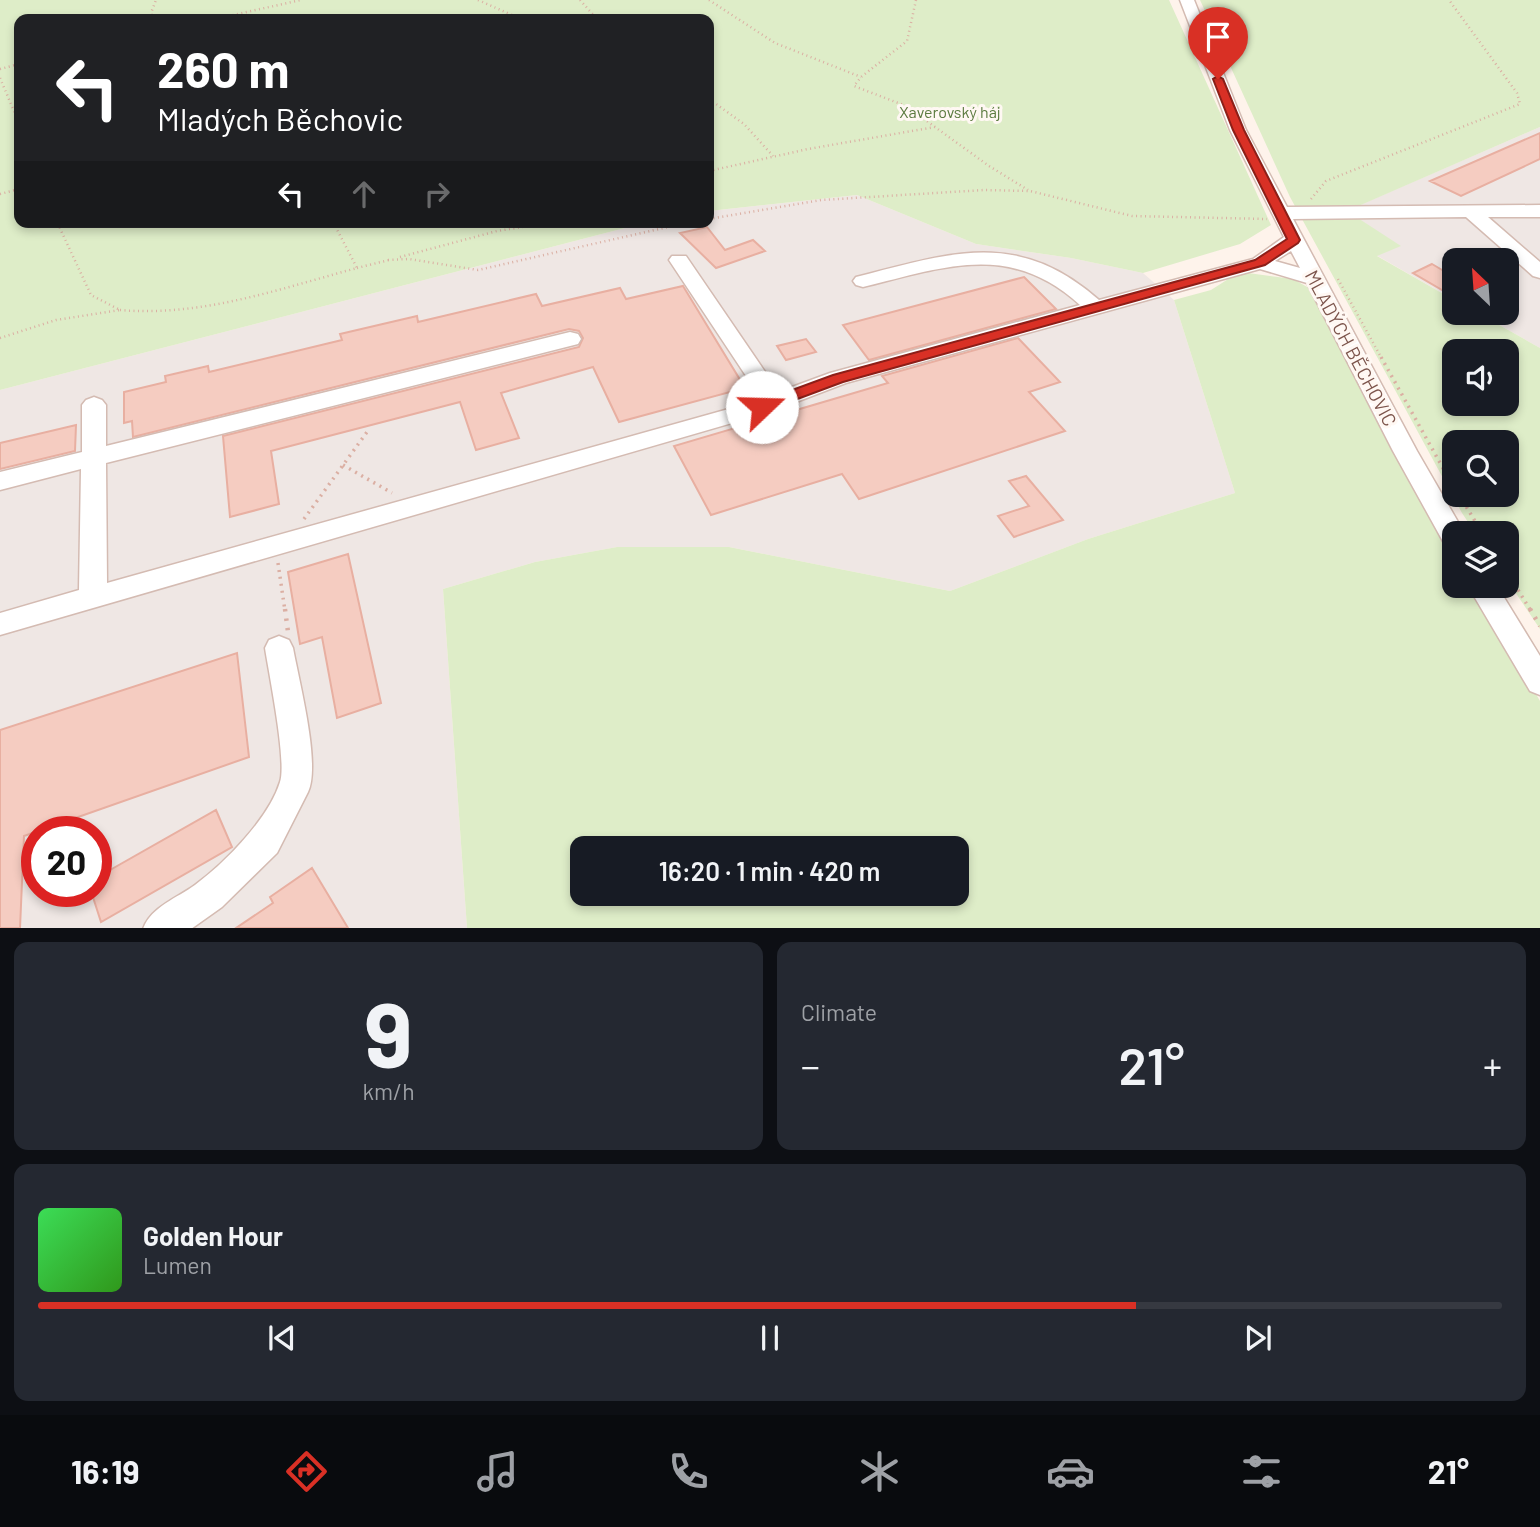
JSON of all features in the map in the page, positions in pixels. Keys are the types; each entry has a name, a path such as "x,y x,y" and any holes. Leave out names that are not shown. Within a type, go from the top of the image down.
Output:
{"street":[{"name":"MLADÝCH BĚCHOVIC","path":"1187,0 1238,130 1291,212 1293,240 1324,275 1446,521"},
{"path":"1470,211 1540,272"},
{"path":"1291,212 1540,211"},
{"path":"0,624 93,598 282,553 762,407 838,378 1260,263 1293,240"},
{"path":"863,281 954,258 992,257 1050,273 1095,308"},
{"path":"679,260 761,382 762,407"},
{"path":"1260,263 1324,275"},
{"path":"0,481 570,339"},
{"path":"93,598 94,405"},
{"path":"1489,598 1540,682"},
{"path":"161,928 210,895 265,842 297,782 293,732 279,648"}],"path":[{"path":"238,14 301,0"},
{"path":"478,0 510,14"},
{"path":"580,0 593,14"},
{"path":"709,0 775,43 861,77"},
{"path":"916,0 907,41 861,77 854,86 906,106 989,166 1030,191"},
{"path":"714,218 821,200 937,191 1030,191 1132,216 1272,219 1291,212 1326,181 1520,104 1517,93 1450,0"},
{"path":"0,78 14,105"},
{"path":"714,103 744,124 773,156"},
{"path":"714,169 728,163 830,143 935,127"},
{"path":"60,228 91,295 120,310"},
{"path":"336,228 357,268"},
{"path":"0,338 56,320 120,310 152,314 205,306 512,228"},
{"path":"388,260 409,259 478,270 664,228"},
{"path":"1324,275 1442,468"},
{"path":"279,648 288,635 282,553 367,432"},
{"path":"343,465 397,496"},
{"path":"1519,592 1540,626"}],"shaded area":[{"path":"1540,127 1540,348 1501,326 1519,326 1519,248 1442,248 1442,293 1376,255 1400,246 1346,211"},
{"path":"857,195 976,244 1071,258 1143,273 1174,300 1235,493 1088,539 950,591 729,547 617,547 535,562 443,589 467,928 0,928 0,390 625,228 714,228 714,210"}],"green space":[{"name":"Xaverovský háj","path":"0,0 1169,0 1271,225 1240,244 1143,273 1071,258 976,244 857,195 714,210 714,14 14,14 14,228 625,228 0,390"},
{"path":"1200,0 1540,0 1540,127 1347,211 1401,246 1377,256 1442,293 1442,326 1501,326 1540,348 1540,629 1519,598 1519,521 1467,521 1459,507 1519,507 1519,430 1442,430 1442,476 1290,197"},
{"path":"1248,273 1293,279 1309,288 1402,466 1442,534 1442,598 1480,598 1540,701 1540,928 467,928 443,589 535,562 617,547 729,547 950,591 1088,539 1235,493 1174,300 1211,290 1233,276"}],"building":[{"path":"1540,133 1540,159 1461,196 1430,181"},
{"path":"708,228 725,250 753,240 765,251 716,268 680,233"},
{"path":"1432,264 1442,270 1442,290 1413,273"},
{"path":"1024,277 1056,309 869,360 843,325"},
{"path":"683,286 745,388 619,422 593,367 501,393 519,438 476,450 460,402 271,451 279,504 230,517 223,436 579,347 583,338 579,331 569,329 133,437 132,421 124,423 124,392 166,382 165,376 208,366 209,372 342,340 340,334 417,316 418,322 536,294 542,306 620,288 626,299"},
{"path":"1018,338 1060,382 1029,392 1065,431 859,499 842,474 711,515 674,446 888,383 882,376"},
{"path":"806,339 816,352 786,360 777,346"},
{"path":"76,425 75,451 0,469 0,443"},
{"path":"1026,476 1063,520 1014,537 998,516 1029,506 1009,481"},
{"path":"348,554 381,703 337,718 322,637 300,644 288,572"},
{"path":"237,653 249,757 81,816 21,816 20,928 0,928 0,730"},
{"path":"216,810 232,847 101,922 96,907 112,907 112,869"},
{"path":"312,868 348,928 236,928 273,903 270,897"}],"route":[{"path":"762,407 838,378 1260,263 1293,240 1238,130 1218,79"}]}
